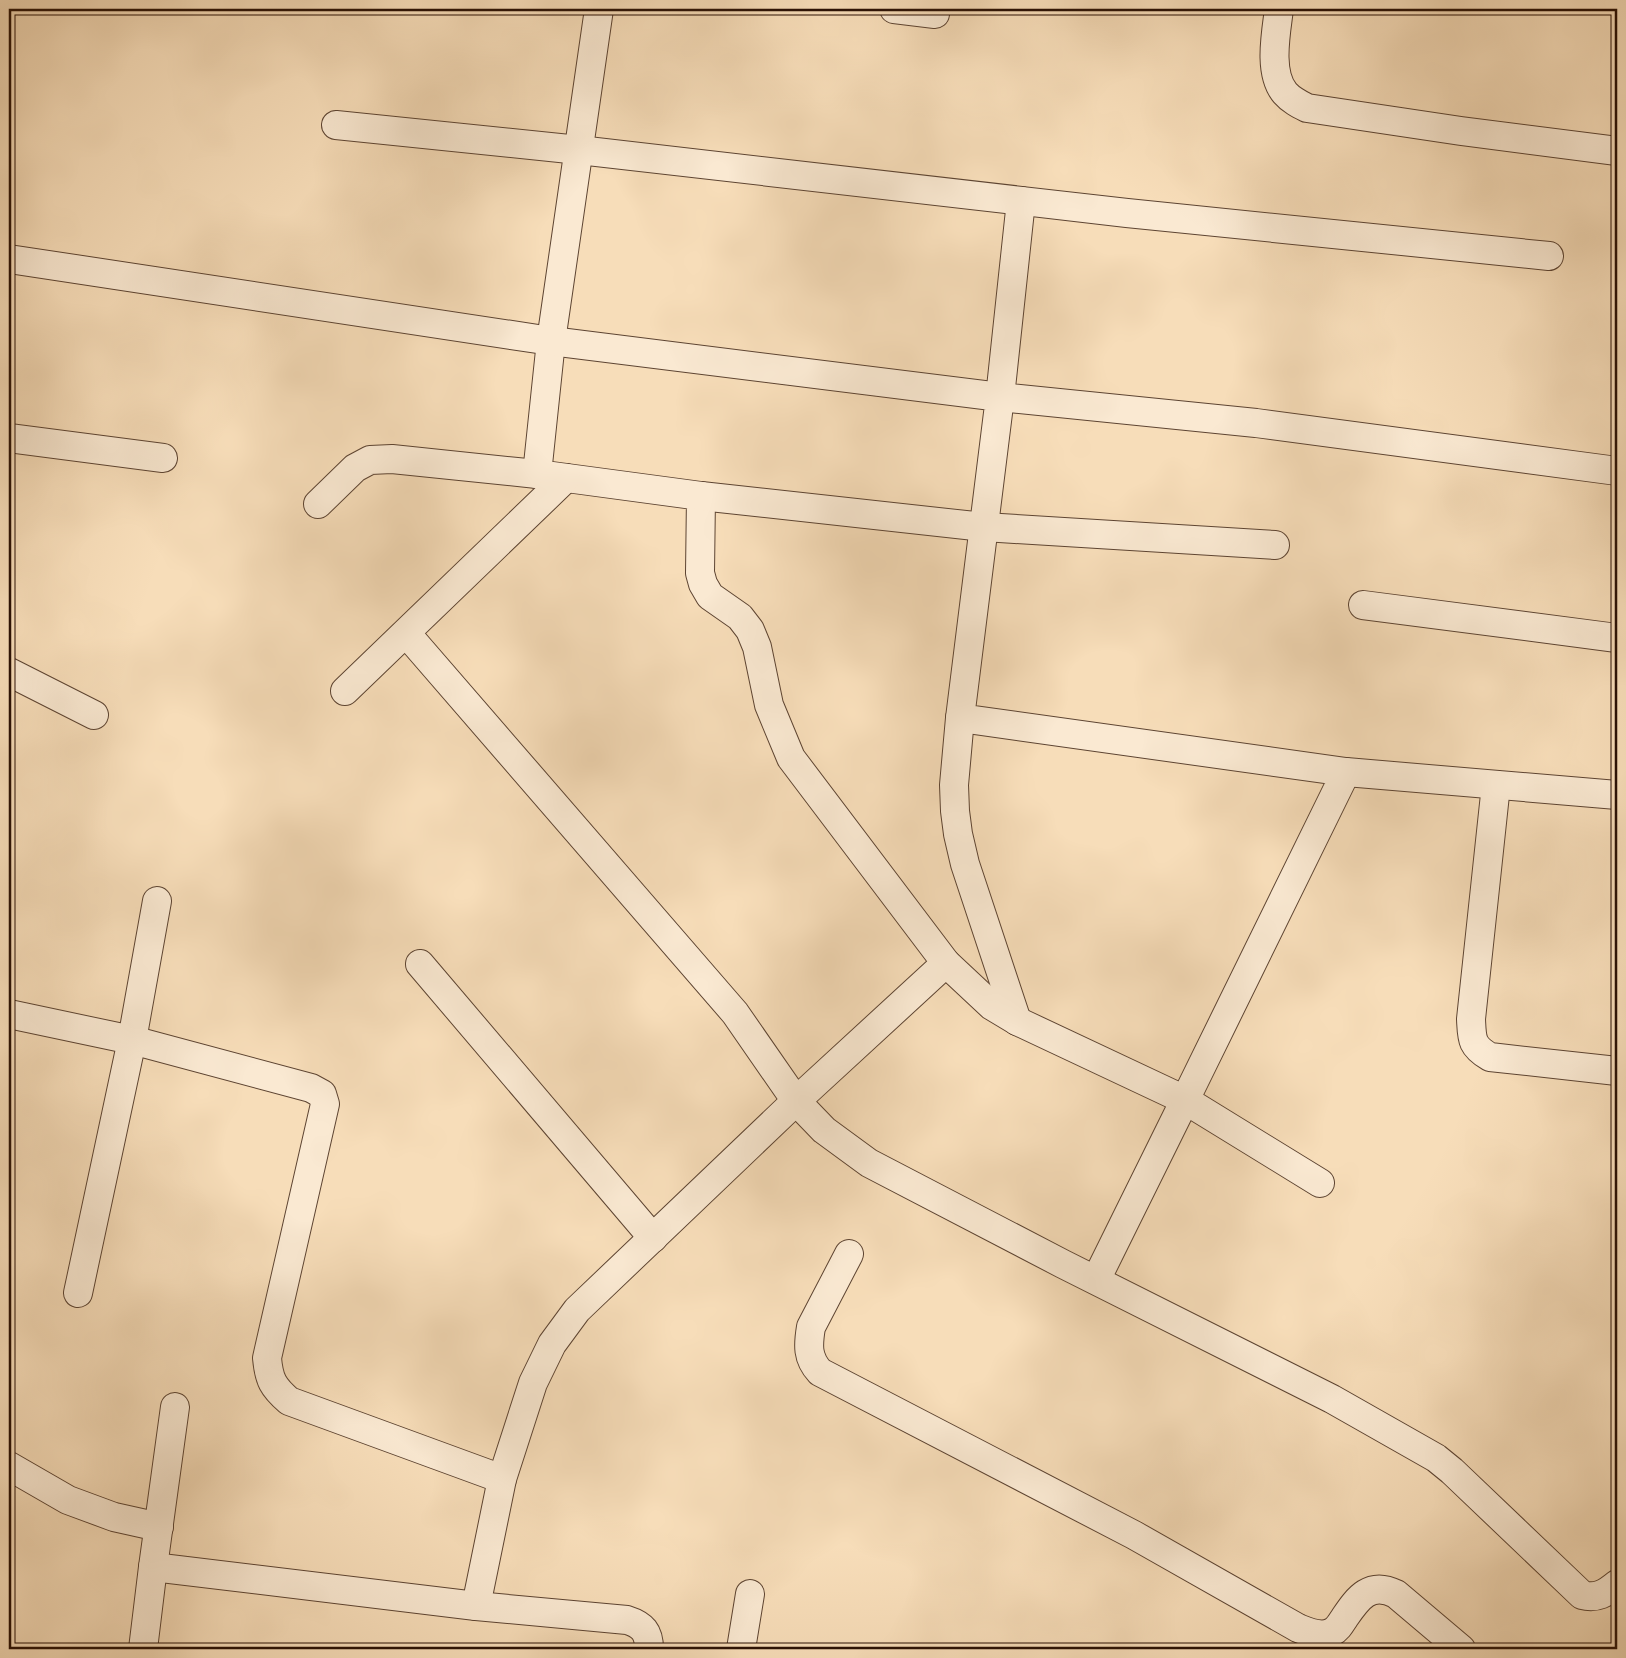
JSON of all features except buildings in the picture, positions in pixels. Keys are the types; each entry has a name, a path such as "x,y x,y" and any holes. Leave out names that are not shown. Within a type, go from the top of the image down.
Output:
{"street":[{"path":"537,474 551,341 599,9"},
{"path":"894,9 935,14"},
{"path":"1278,9 1274,48 1279,84 1292,100 1307,108 1461,131 1617,151"},
{"path":"336,125 578,150 1021,201 1549,256"},
{"path":"1017,1021 965,864 958,834 954,785 960,718 1000,396 1021,201"},
{"path":"9,259 551,341 1000,396 1256,423 1617,471"},
{"path":"9,438 163,458"},
{"path":"318,504 355,468 370,460 392,459 537,474 701,496 984,527 1275,545"},
{"path":"345,691 566,478"},
{"path":"701,496 700,573 703,584 710,596 740,617 750,630 757,647 769,705 791,758 946,963 992,1006 1017,1021 1185,1100 1320,1183"},
{"path":"1363,605 1617,638"},
{"path":"406,633 735,1013 796,1101 824,1130 869,1163 1332,1399 1436,1458 1582,1594 1596,1597 1617,1584"},
{"path":"9,672 94,715"},
{"path":"960,718 1346,772 1617,795"},
{"path":"1096,1280 1346,772"},
{"path":"1496,785 1471,1019 1472,1038 1479,1051 1490,1057 1617,1071"},
{"path":"78,1294 132,1040 157,901"},
{"path":"476,1606 502,1479 532,1383 552,1344 577,1310 796,1101 946,963"},
{"path":"420,964 652,1238"},
{"path":"9,1014 132,1040 319,1091 325,1098 325,1104 267,1358 268,1375 276,1390 290,1401 502,1479"},
{"path":"849,1254 812,1327 809,1338 809,1354 813,1364 820,1372 1134,1534 1298,1628 1322,1635 1332,1632 1338,1627 1358,1599 1368,1592 1386,1589 1396,1594 1461,1649"},
{"path":"143,1649 175,1407"},
{"path":"9,1466 68,1500 114,1517 158,1527"},
{"path":"153,1567 476,1606 627,1620 638,1624 646,1632 649,1649"},
{"path":"741,1649 750,1594"}]}
